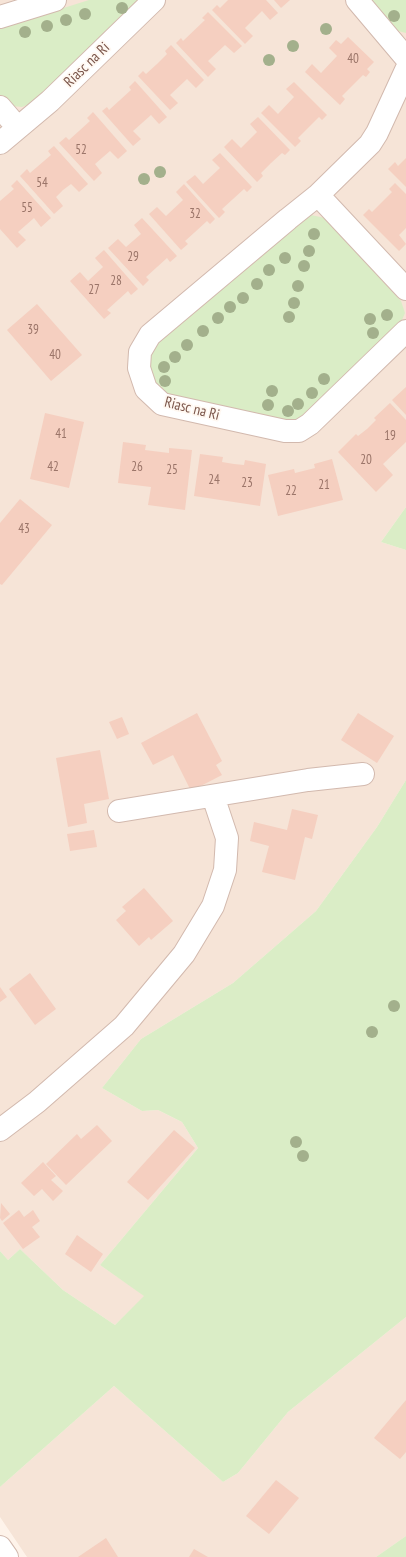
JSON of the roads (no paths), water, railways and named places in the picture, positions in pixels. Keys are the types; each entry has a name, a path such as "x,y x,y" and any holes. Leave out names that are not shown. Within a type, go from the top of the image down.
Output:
{"street":[{"path":"0,17 55,0"},
{"name":"Riasc na Ri","path":"0,143 50,101 154,0"},
{"path":"357,0 406,58"},
{"name":"Riasc na Ri","path":"406,70 377,133 370,144 318,195 288,218 150,335 140,352 138,360 140,376 146,388 162,404 285,431 298,431 310,424 406,331"},
{"path":"0,107 18,128"},
{"path":"318,195 406,289"},
{"path":"119,811 308,780 363,774"},
{"path":"0,1130 37,1102 124,1026 184,954 213,906 225,870 227,838 213,796"},
{"path":"0,1547 7,1557"}]}
